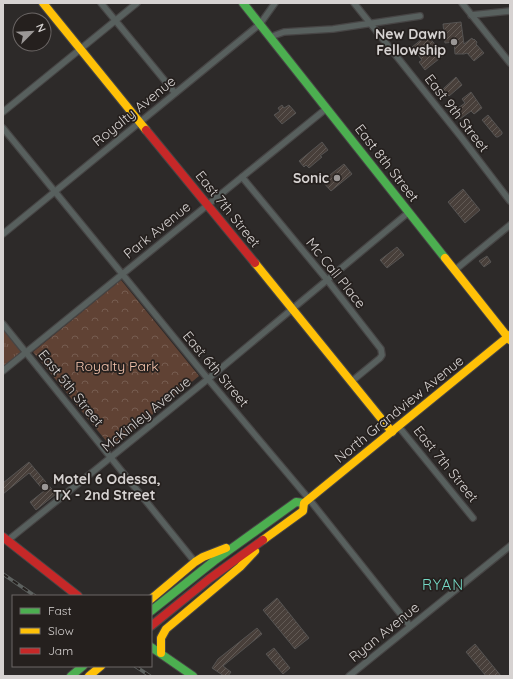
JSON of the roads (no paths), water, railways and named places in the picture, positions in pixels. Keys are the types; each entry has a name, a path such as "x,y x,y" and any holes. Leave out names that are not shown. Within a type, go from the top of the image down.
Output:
{"main road":[{"name":"East 7th Street","path":"43,3 352,381 396,429"},
{"name":"East 8th Street","path":"243,3 509,337"},
{"name":"North Grandview Avenue","path":"152,610 214,561 296,502 306,501 509,337"},
{"name":"North Grandview Avenue","path":"152,625 209,579 303,511 306,501"},
{"path":"160,653 161,638 166,629 240,567 266,538"},
{"path":"5,539 77,595"},
{"path":"152,598 195,562 203,557 240,543"},
{"path":"152,648 193,676"},
{"path":"71,676 82,667"},
{"path":"89,676 100,667"}],"street":[{"path":"101,3 175,93"},
{"path":"3,112 137,3"},
{"name":"Royalty Avenue","path":"3,234 260,24 275,3"},
{"name":"East 9th Street","path":"354,3 461,137 510,202"},
{"path":"462,3 510,63"},
{"path":"471,15 510,11"},
{"path":"270,37 284,32 333,29 420,16"},
{"name":"Park Avenue","path":"3,371 327,108"},
{"name":"East 6th Street","path":"3,128 306,501 410,626"},
{"name":"Mc Call Place","path":"242,177 328,281 375,340 382,352 380,358 352,381"},
{"name":"McKinley Avenue","path":"5,539 111,457 208,379 328,281 409,212"},
{"path":"455,270 510,226"},
{"name":"East 5th Street","path":"3,324 195,562"},
{"name":"East 7th Street","path":"396,429 473,518"},
{"name":"Ryan Avenue","path":"348,676 510,546"}],"railway":[{"path":"3,574 34,595"},
{"path":"136,667 150,676"}],"place":[{"name":"New Dawn Fellowship","path":"454,42"},
{"name":"Sonic","path":"337,178"},
{"name":"Motel 6 Odessa, TX - 2nd Street","path":"45,487"}],"district":[{"name":"RYAN","path":"443,585"}],"park label":[{"name":"Royalty Park","path":"117,366"}]}
